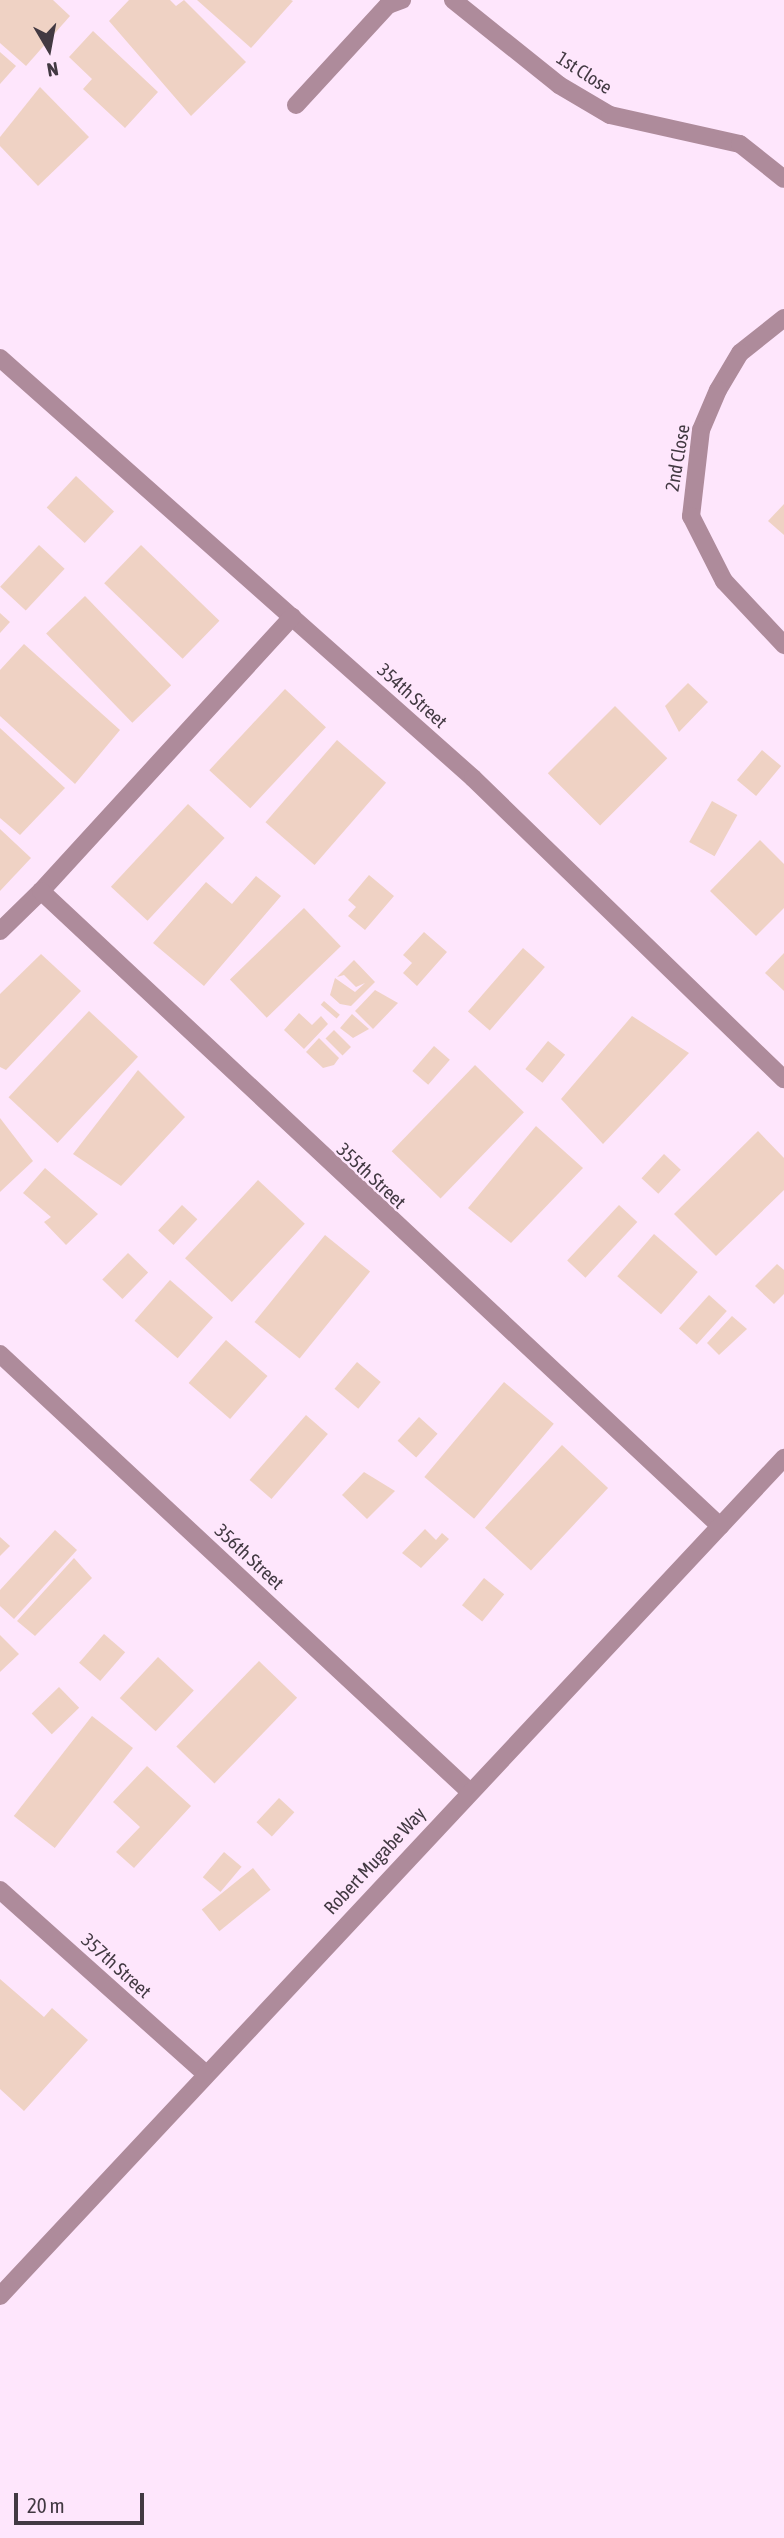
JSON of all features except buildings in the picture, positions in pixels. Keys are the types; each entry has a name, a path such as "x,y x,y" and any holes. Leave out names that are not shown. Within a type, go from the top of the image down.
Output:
{"street":[{"path":"296,105 388,5 401,0"},
{"name":"1st Close","path":"453,0 558,85 610,115 740,144 784,180"},
{"name":"2nd Close","path":"784,318 740,353 719,390 701,430 691,516 724,581 784,645"},
{"name":"354th Street","path":"3,365 292,617 650,943 784,1079"},
{"path":"0,932 41,891 292,617"},
{"name":"355th Street","path":"41,891 720,1526"},
{"name":"356th Street","path":"0,1354 469,1791"},
{"name":"Robert Mugabe Way","path":"0,2296 205,2073 784,1458"},
{"name":"357th Street","path":"0,1890 205,2073"}]}
